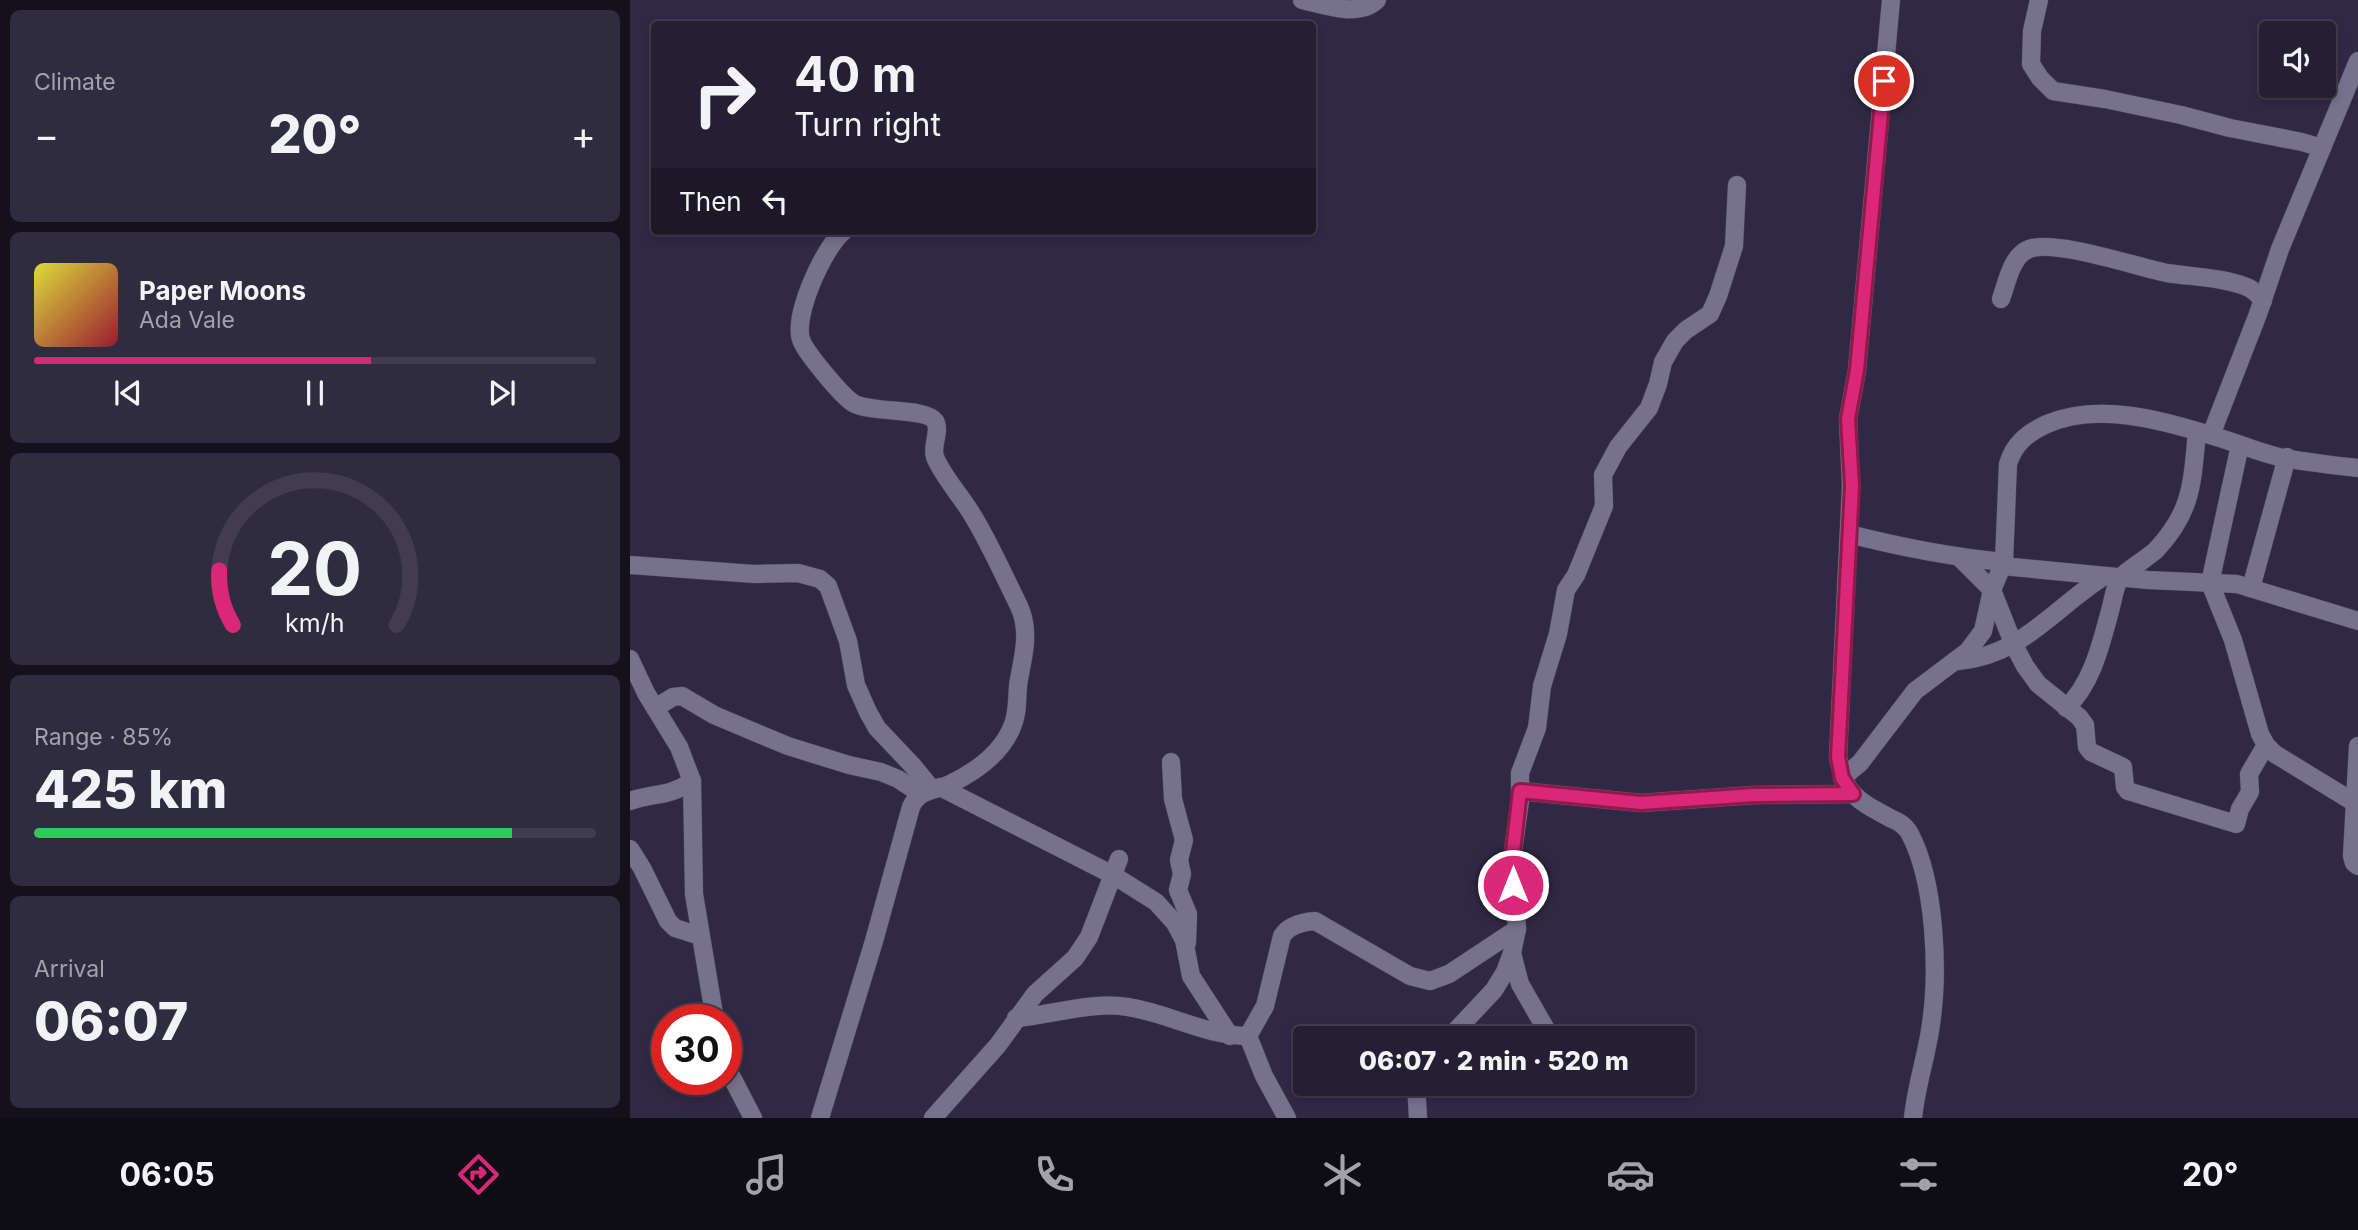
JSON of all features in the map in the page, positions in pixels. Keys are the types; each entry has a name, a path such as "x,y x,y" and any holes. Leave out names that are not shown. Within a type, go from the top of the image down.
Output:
{"street":[{"path":"1302,0 1356,9 1371,6 1377,0"},
{"path":"1891,0 1857,370 1848,419 1852,486 1838,757 1842,778 1853,794 1903,824 1910,835 1919,858 1929,903 1934,941 1931,1023 1913,1118"},
{"path":"2039,0 2032,32 2031,64 2053,91 2156,109 2322,148"},
{"path":"1955,661 1994,654 2027,637 2077,593 2155,551 2175,526 2188,503 2204,433 2263,300 2273,269 2358,61"},
{"path":"1460,1026 1494,990 1512,953 1517,929 1513,851 1520,773 1537,727 1542,686 1558,634 1566,590 1576,575 1604,506 1603,475 1618,447 1649,408 1663,362 1675,341 1710,314 1734,246 1737,185"},
{"path":"820,1118 914,799 981,766 1005,741 1017,713 1017,690 1025,644 1025,619 976,522 934,455 937,426 934,419 928,415 892,412 852,402 831,381 801,341 799,324 818,266 839,235"},
{"path":"2001,299 2020,256 2027,250 2046,247 2103,257 2142,268 2233,283 2248,287 2263,300"},
{"path":"1842,778 1860,763 1915,691 1968,651 1983,631 1992,590 2003,564 2008,464 2017,443 2036,429 2063,417 2096,414 2152,420 2304,462 2358,468"},
{"path":"2240,445 2210,583 2233,640 2252,711 2266,744 2275,754 2355,803"},
{"path":"2251,588 2287,457"},
{"path":"1849,534 1960,558 2003,564 2111,577 2237,584 2358,621"},
{"path":"1960,558 1992,590 2025,666 2038,684 2085,725 2087,747 2091,752 2123,767 2125,787 2128,791 2234,825 2239,809 2250,792 2249,774 2266,744"},
{"path":"630,565 754,574 798,573 820,579 828,586 848,641 856,685 864,705 877,728 913,766 931,790"},
{"path":"2066,708 2084,685 2102,640 2111,577"},
{"path":"630,659 678,747 692,781 694,894 712,1004"},
{"path":"655,708 673,697 682,696 714,715 778,742 849,765 881,772 931,790 1116,867 1156,902 1175,923 1184,940 1191,976 1239,1036 1287,1118"},
{"path":"2358,746 2352,856 2358,866"},
{"path":"1171,762 1173,799 1184,840 1179,860 1182,874 1178,890 1188,914 1187,954"},
{"path":"630,801 669,794 692,781"},
{"path":"1520,791 1641,803 1754,795 1853,794"},
{"path":"630,849 668,921 675,928 700,936"},
{"path":"933,1118 998,1045 1035,995 1075,958 1089,937 1116,867"},
{"path":"1239,1036 1265,1006 1282,936 1294,926 1315,921 1410,976 1430,981 1448,974 1517,929"},
{"path":"1512,953 1520,984 1544,1026"},
{"path":"1016,1018 1101,1006 1125,1006 1207,1032 1239,1036"},
{"path":"741,1095 753,1118"},
{"path":"1417,1096 1418,1118"}],"route":[{"path":"1513,885 1513,851 1520,791 1641,803 1754,795 1853,794 1844,783 1838,757 1852,486 1848,419 1857,370 1884,81"}]}
